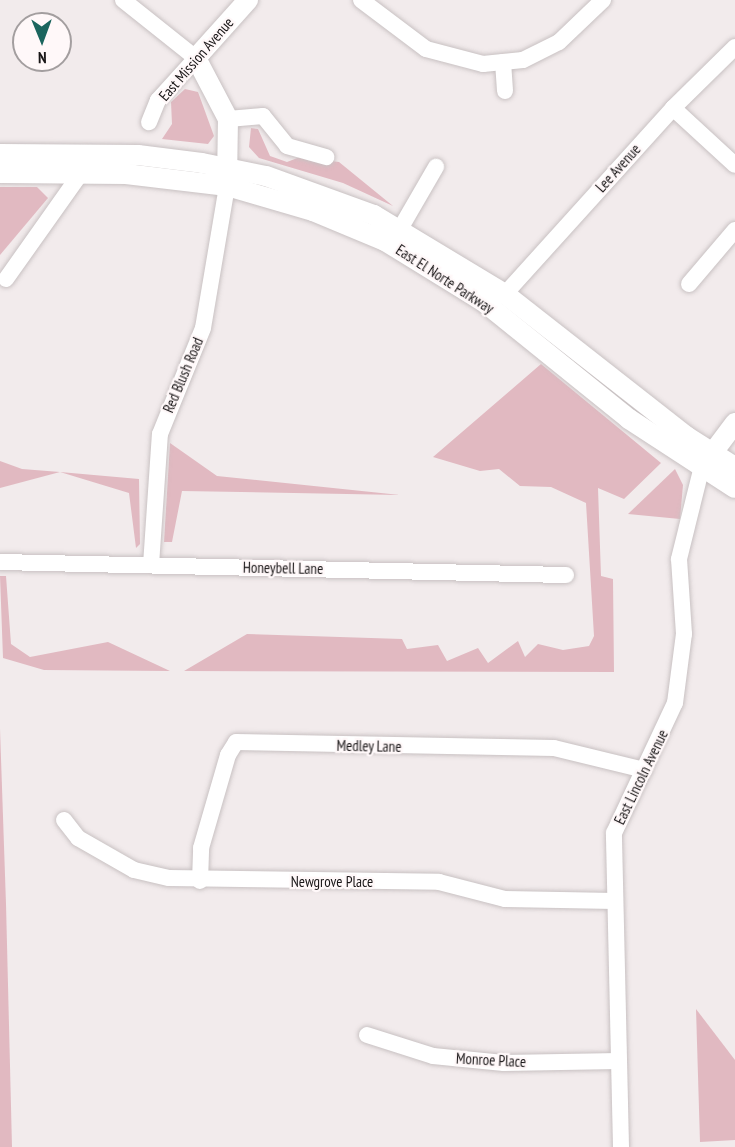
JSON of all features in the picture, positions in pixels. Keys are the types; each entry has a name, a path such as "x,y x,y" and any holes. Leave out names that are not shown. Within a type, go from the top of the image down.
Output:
{"main road":[{"name":"East Mission Avenue","path":"196,58 248,0"},
{"path":"196,58 228,118 228,177"},
{"name":"East El Norte Parkway","path":"0,154 138,155 228,177 321,194 400,229 505,294 712,453 735,467"},
{"name":"East El Norte Parkway","path":"0,172 228,177 312,211 439,271 701,470 735,488"},
{"name":"East Lincoln Avenue","path":"701,470 735,423"}],"street":[{"path":"123,0 196,58"},
{"path":"361,0 426,49 463,62 523,60 559,42 603,0"},
{"name":"Lee Avenue","path":"505,294 673,108 735,47"},
{"name":"East Mission Avenue","path":"149,122 158,100 196,58"},
{"path":"503,62 506,91"},
{"path":"673,108 735,165"},
{"path":"228,118 263,116 287,146 326,158"},
{"path":"400,229 436,167"},
{"path":"6,279 81,172"},
{"name":"Red Blush Road","path":"151,565 160,434 203,328 228,177"},
{"path":"689,285 735,230"},
{"name":"East Lincoln Avenue","path":"621,1147 614,833 675,703 682,673 679,559 701,470"},
{"name":"Honeybell Lane","path":"0,562 567,575"},
{"name":"Medley Lane","path":"200,881 201,848 228,754 237,742 554,748 644,770"},
{"name":"Newgrove Place","path":"64,820 78,838 134,870 200,881 440,882 505,899 615,901"},
{"name":"Monroe Place","path":"367,1035 433,1056 504,1063 619,1061"}],"shaded area":[{"path":"185,89 198,92 214,136 208,144 162,139 172,124 171,102"},
{"path":"251,128 258,129 270,156 287,162 300,157 339,162 393,206 343,183 259,158 249,147"},
{"path":"0,187 37,187 48,198 0,255"},
{"path":"541,364 661,463 624,499 598,488 601,576 613,579 614,672 184,671 247,634 402,639 407,649 438,645 447,661 478,648 488,663 518,641 525,657 538,644 563,650 589,646 594,636 586,503 551,487 520,486 499,469 480,471 433,457"},
{"path":"170,443 217,476 400,495 182,491 172,542 164,542"},
{"path":"0,461 22,469 60,472 0,488"},
{"path":"675,469 683,485 680,519 628,514"},
{"path":"60,472 139,479 140,544 136,548 129,493"},
{"path":"0,576 6,576 11,644 30,657 108,642 170,671 44,670 3,658"},
{"path":"0,729 6,904 12,1147 0,1147"},
{"path":"696,1009 735,1060 735,1140 700,1142"}]}
